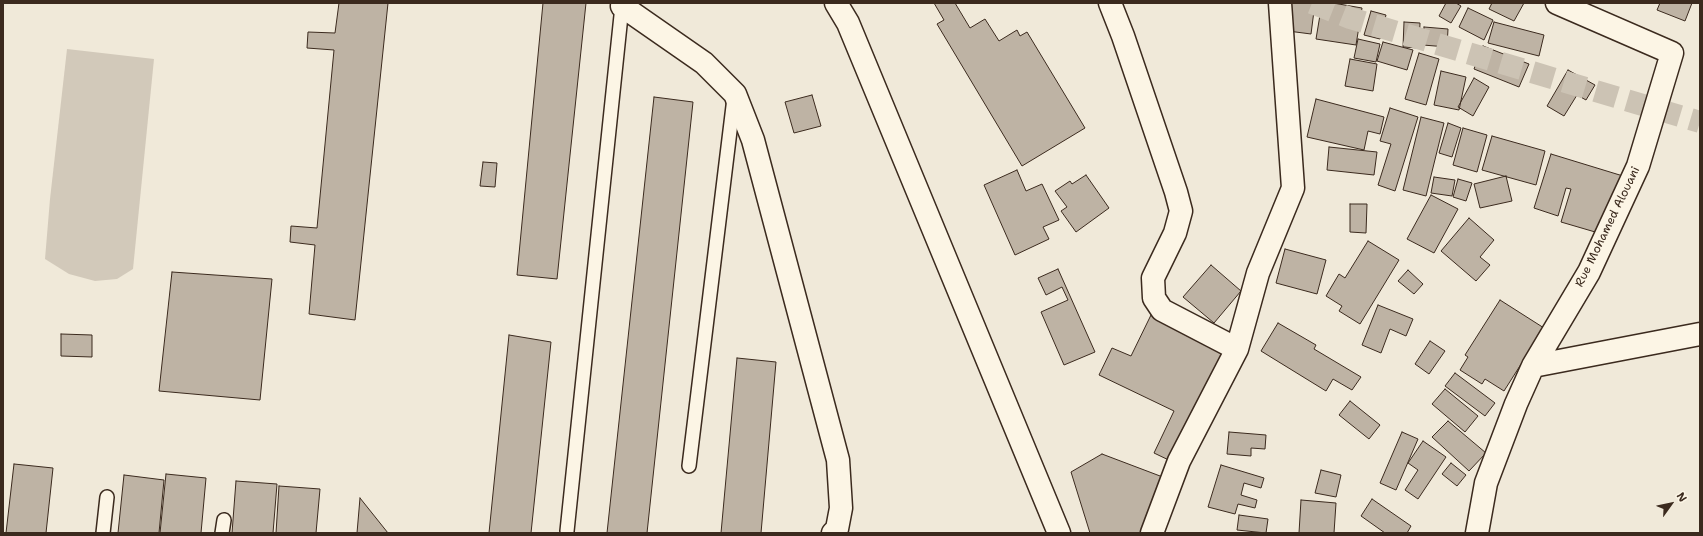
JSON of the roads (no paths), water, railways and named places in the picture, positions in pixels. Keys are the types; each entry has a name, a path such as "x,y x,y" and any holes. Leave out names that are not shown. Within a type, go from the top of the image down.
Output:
{"street":[{"path":"836,3 848,23 1059,533"},
{"path":"1110,3 1123,36 1176,192 1180,211 1175,233 1153,278 1154,298 1162,310 1238,348"},
{"path":"1152,533 1179,461 1238,348 1258,273 1293,188 1280,3"},
{"name":"Rue Mohamed Alouani","path":"1477,533 1486,483 1516,404 1533,366 1589,272 1638,166 1672,53 1557,3"},
{"path":"623,5 704,63 734,94 753,140 838,460 841,508 834,533"},
{"path":"1533,366 1700,334"}],"lane":[{"path":"567,530 623,5"},
{"path":"689,466 734,94"},
{"path":"103,533 107,497"}],"tunnel":[{"path":"1312,3 1350,18 1700,122"}]}
